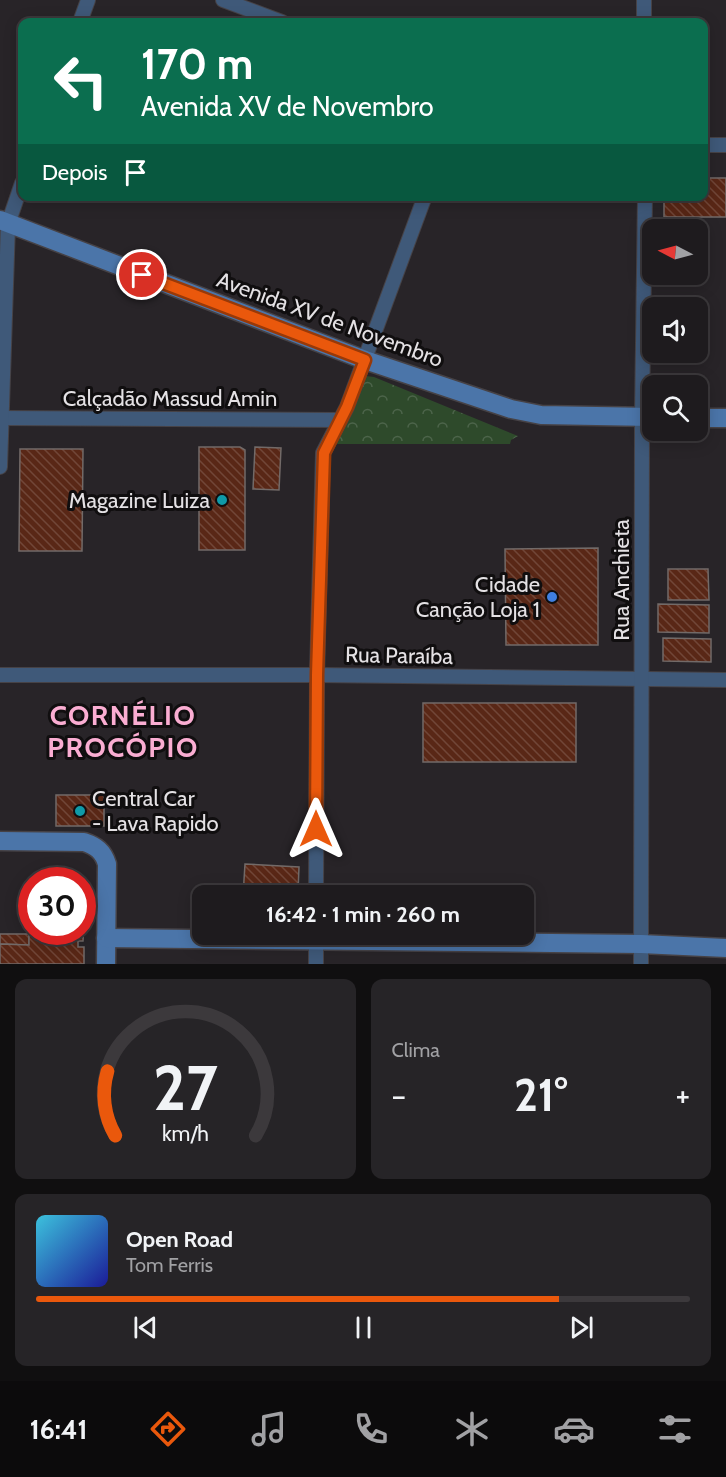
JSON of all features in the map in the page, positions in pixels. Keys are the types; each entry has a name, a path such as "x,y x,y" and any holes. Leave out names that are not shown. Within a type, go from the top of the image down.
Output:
{"street":[{"path":"81,18 88,0"},
{"path":"223,0 271,18"},
{"path":"644,0 644,18"},
{"path":"708,145 726,145"},
{"path":"0,467 4,222 18,192"},
{"path":"316,885 317,675 324,453 365,360 423,201"},
{"name":"Rua Anchieta","path":"645,201 647,375"},
{"name":"Avenida XV de Novembro","path":"4,222 365,360 511,409 542,415 642,417"},
{"name":"Calçadão Massud Amin","path":"0,418 340,420"},
{"path":"708,418 726,418"},
{"name":"Rua Anchieta","path":"641,964 642,679 647,441"},
{"name":"Rua Paraíba","path":"0,675 317,675 726,680"},
{"path":"0,841 84,842 93,844 99,849 107,864 106,964"},
{"path":"106,938 192,938"},
{"path":"534,942 726,948"},
{"path":"316,945 316,964"}],"green space":[{"path":"366,376 374,377 518,436 511,440 510,444 330,444"}],"building":[{"path":"708,178 726,178 726,217 664,217 664,201 708,201"},
{"name":"Magazine Luiza","path":"199,447 240,447 245,450 245,550 199,550"},
{"path":"255,447 281,448 279,490 253,489"},
{"path":"20,449 83,449 82,551 19,551"},
{"name":"Cidade Canção Loja 1","path":"598,548 598,645 506,645 505,549"},
{"path":"668,569 708,569 709,600 668,600"},
{"path":"658,604 709,605 709,633 658,632"},
{"path":"663,638 711,639 711,662 663,661"},
{"path":"423,703 576,703 576,762 423,762"},
{"name":"Central Car - Lava Rapido","path":"56,795 104,795 104,826 56,826"},
{"path":"245,864 299,867 298,885 244,885"},
{"path":"0,934 18,934 18,945 0,944"},
{"path":"0,944 78,945 78,947 84,947 84,964 0,964"}],"place":[{"name":"Magazine Luiza","path":"222,500"},
{"name":"Cidade Canção Loja 1","path":"552,597"},
{"name":"Central Car - Lava Rapido","path":"80,811"}],"district":[{"name":"CORNÉLIO PROCÓPIO","path":"123,731"}],"route":[{"path":"142,275 365,360 347,407 324,453 317,675 316,829"}]}
